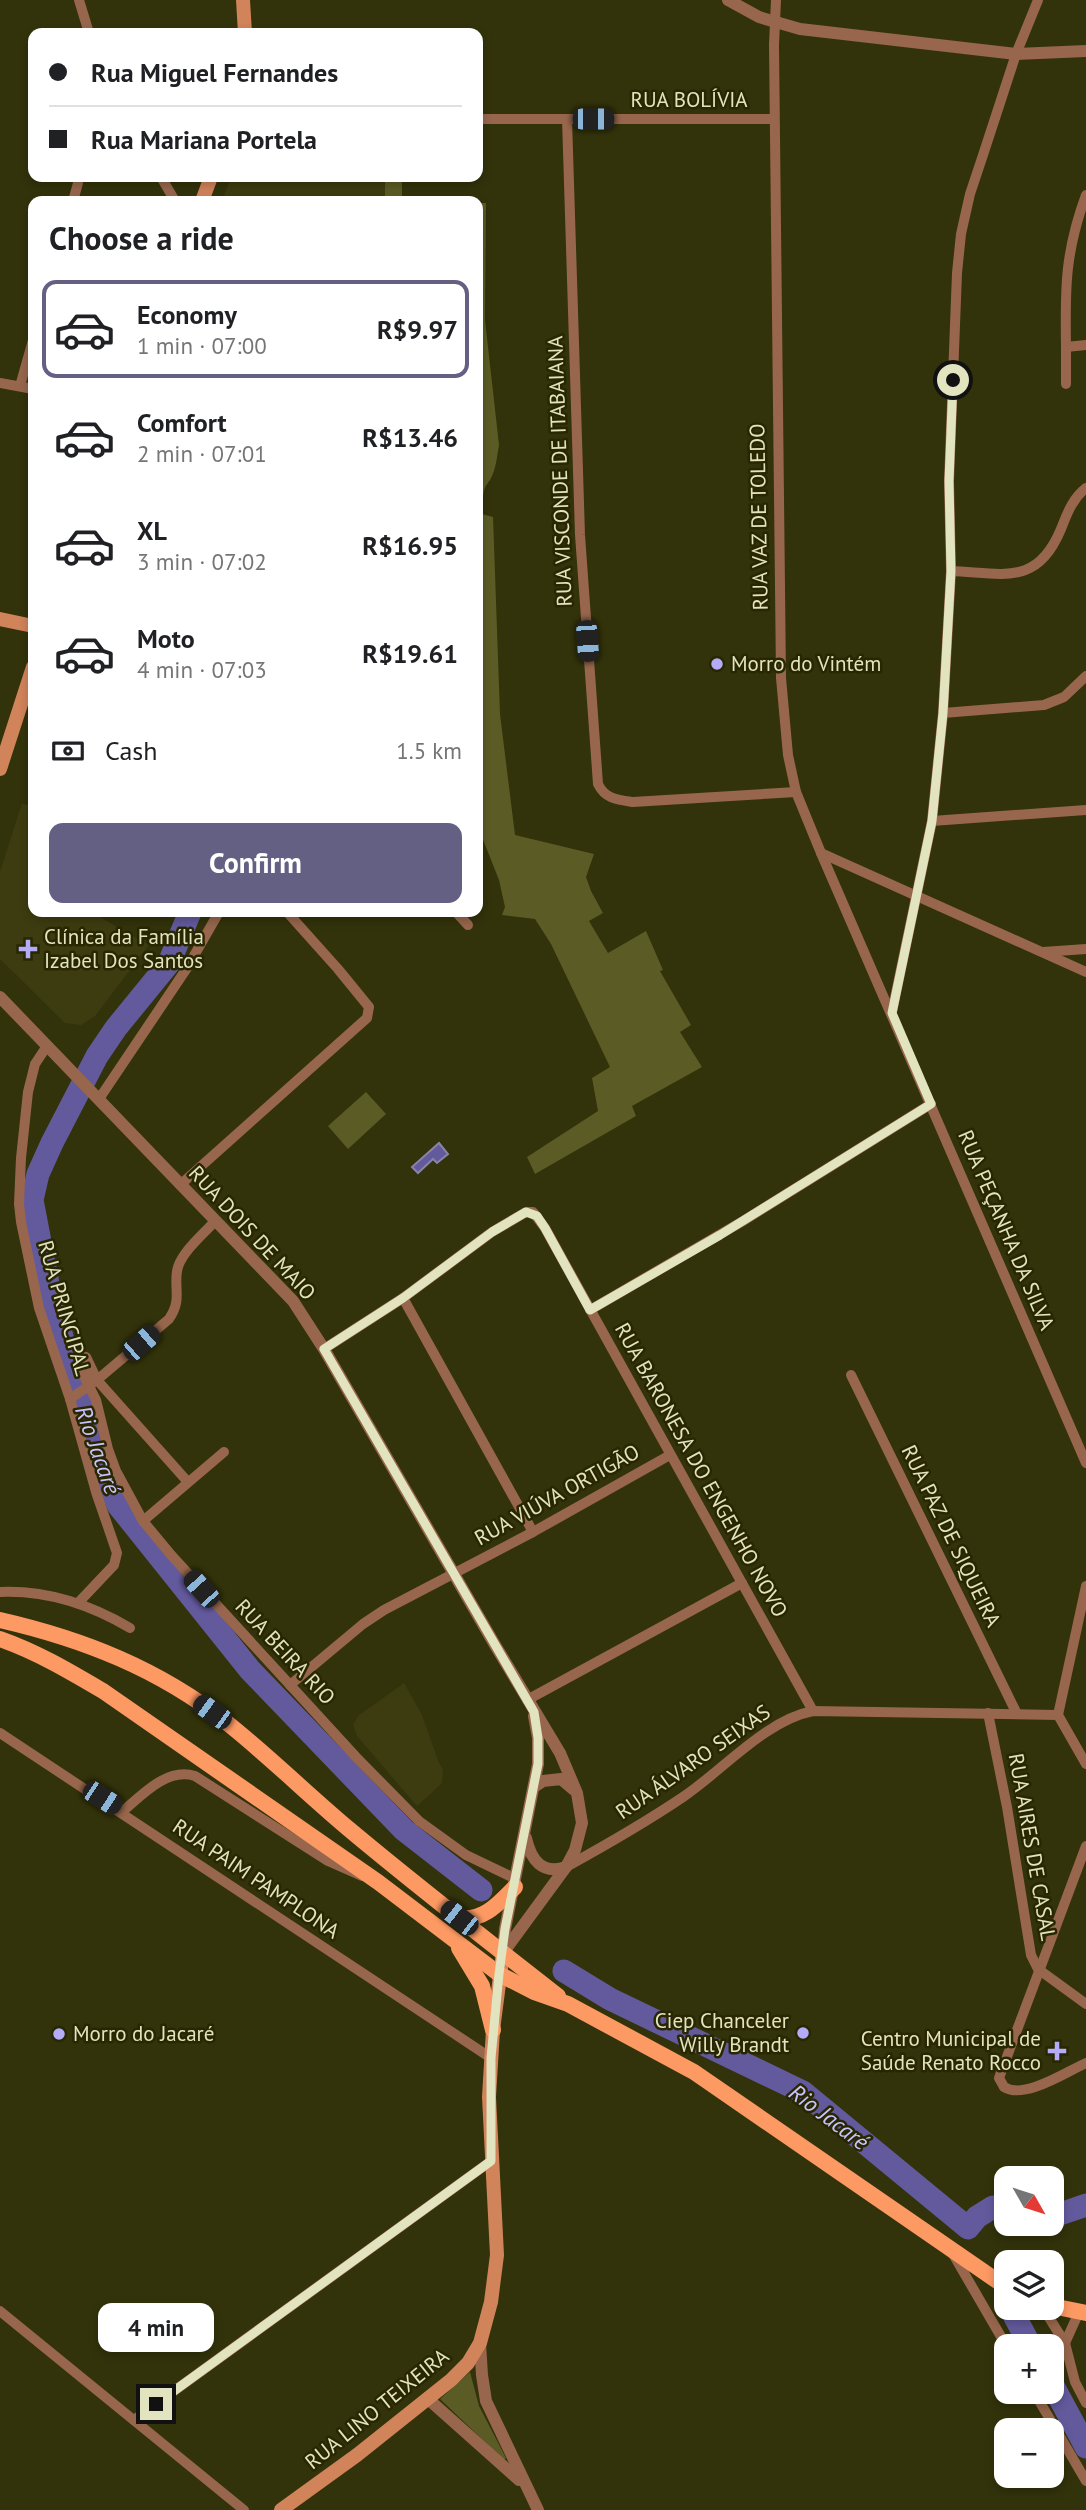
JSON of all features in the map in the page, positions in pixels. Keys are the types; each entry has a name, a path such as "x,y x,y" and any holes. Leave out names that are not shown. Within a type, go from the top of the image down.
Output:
{"main road":[{"path":"243,0 245,28"},
{"path":"0,619 28,625"},
{"path":"0,769 28,682"},
{"path":"0,1620 34,1628 122,1658 199,1702 257,1748 347,1828 568,2004"},
{"path":"0,1639 32,1650 86,1681 378,1882 499,1974 534,1992 568,2004 715,2085 994,2278"},
{"path":"459,1918 479,1917 488,1912 515,1883"},
{"path":"450,1935 477,1976 493,2030"},
{"name":"RUA LINO TEIXEIRA","path":"281,2510 357,2455 427,2399 468,2363 480,2343 491,2302 496,2264 497,2235 491,2161 491,2058 503,1953"},
{"path":"1064,2309 1082,2313"}],"street":[{"path":"79,0 87,28"},
{"path":"728,0 759,17 800,29 1016,54 1086,51"},
{"name":"RUA VAZ DE TOLEDO","path":"776,0 774,119 781,678 785,730 796,792 892,1013"},
{"path":"892,1013 932,821 943,713 951,571 949,481 957,273 961,234 970,194 1016,54 1038,0"},
{"name":"RUA VISCONDE DE ITABAIANA","path":"567,119 580,535 598,784 606,795 616,800 633,802 796,792"},
{"name":"RUA BOLÍVIA","path":"483,120 774,119"},
{"path":"74,196 78,183"},
{"path":"1066,384 1065,280 1074,225 1086,195"},
{"path":"1066,347 1086,345"},
{"path":"20,386 28,358"},
{"path":"0,383 28,388"},
{"path":"951,571 1013,574 1028,571 1041,563 1049,552 1070,506 1086,488"},
{"path":"943,713 1044,705 1064,697 1086,676"},
{"path":"932,821 1086,810"},
{"path":"821,853 1086,972"},
{"path":"94,1094 187,968 216,917"},
{"path":"180,1185 367,1018 369,1007 291,917"},
{"path":"461,917 468,925"},
{"path":"1038,952 1086,949"},
{"name":"RUA DOIS DE MAIO","path":"0,997 293,1301 324,1349 560,1753 577,1793"},
{"name":"RUA PEÇANHA DA SILVA","path":"892,1013 1086,1463"},
{"name":"RUA PRINCIPAL","path":"47,1046 35,1065 30,1082 19,1204 23,1234 39,1308 73,1397 96,1492 117,1553 114,1565 79,1602"},
{"path":"590,1310 687,1255 931,1104"},
{"name":"RUA BARONESA DO ENGENHO NOVO","path":"324,1349 403,1298 492,1232 526,1212 537,1216 813,1711"},
{"path":"73,1397 169,1319 176,1309 177,1269 182,1258 214,1222"},
{"path":"403,1298 533,1532"},
{"path":"79,1356 86,1357 92,1384 187,1482"},
{"name":"RUA PAZ DE SIQUEIRA","path":"851,1376 1017,1714"},
{"name":"RUA BEIRA RIO","path":"92,1384 116,1471 143,1521 172,1556 356,1758 419,1821 466,1855 515,1883"},
{"path":"143,1521 224,1452"},
{"name":"RUA VIÚVA ORTIGÃO","path":"289,1685 384,1610 533,1532 670,1455"},
{"path":"527,1700 742,1583"},
{"path":"1086,1586 1058,1715 1086,1764"},
{"path":"0,1592 79,1602 130,1628"},
{"name":"RUA ÁLVARO SEIXAS","path":"566,1867 684,1797 772,1729 800,1713 813,1711 1058,1715"},
{"path":"503,1953 505,1929 534,1787 538,1750 534,1712"},
{"name":"RUA AIRES DE CASAL","path":"988,1713 1034,1964 1086,2004"},
{"name":"RUA PAIM PAMPLONA","path":"0,1732 491,2058"},
{"path":"122,1812 155,1784 171,1776 187,1773 328,1861 378,1882"},
{"path":"503,1953 566,1867 575,1850 582,1823 577,1793 561,1779 551,1778 534,1787"},
{"path":"525,1836 529,1851 543,1866 550,1870 566,1867"},
{"path":"1086,1846 999,2078 1009,2091 1027,2090 1086,2063"},
{"path":"134,2420 491,2161"},
{"path":"952,2248 1000,2334"},
{"path":"0,2311 244,2510"},
{"path":"1065,2343 1082,2313"},
{"path":"1051,2320 1065,2343 1075,2382 1086,2403"},
{"path":"480,2343 486,2401 538,2510"},
{"path":"427,2399 525,2485"},
{"path":"1041,2404 1086,2481"}],"shaded area":[{"path":"229,182 385,182 385,196 224,196"},
{"path":"385,182 402,182 402,196 385,196"},
{"path":"483,203 486,203 485,320 499,445 492,476 483,497"},
{"path":"483,514 493,517 500,714 515,835 594,854 586,877 603,913 589,921 608,953 646,931 663,970 660,971 691,1025 680,1032 702,1067 632,1106 636,1116 535,1174 527,1157 598,1111 592,1078 610,1067 551,944 535,919 502,915 505,907 499,880 483,840"},
{"path":"22,803 28,806 28,917 100,917 149,945 95,1016 81,1025 65,1023 0,959 0,872"},
{"path":"366,1092 386,1114 348,1149 328,1126"},
{"path":"439,1143 448,1154 437,1163 433,1159 418,1173 412,1167"},
{"path":"404,1683 422,1715 443,1769 442,1783 417,1806 357,1736 353,1725 358,1716"},
{"path":"470,2372 479,2406 506,2458 504,2460 440,2399"}],"waterway":[{"name":"Rio Jacaré","path":"188,917 169,963 116,1028 97,1056 38,1174 32,1200 50,1294 90,1436 118,1505 250,1670 404,1830 481,1890"},
{"name":"Rio Jacaré","path":"564,1971 610,1999 803,2092 968,2228 977,2217 994,2207"},
{"path":"1064,2213 1086,2205"},
{"name":"Rio Jacaré","path":"1017,2320 1024,2334"},
{"name":"Rio Jacaré","path":"1063,2404 1086,2447"}],"place":[{"name":"Morro do Vintém","path":"717,664"},
{"name":"Clínica da Família Izabel Dos Santos","path":"28,949"},
{"name":"Ciep Chanceler Willy Brandt","path":"803,2033"},
{"name":"Morro do Jacaré","path":"59,2034"},
{"name":"Centro Municipal de Saúde Renato Rocco","path":"1057,2051"}],"route":[{"path":"156,2404 491,2161 489,2097 499,1974 505,1929 538,1764 534,1712 324,1349 403,1298 492,1232 526,1212 533,1212 545,1228 590,1310 720,1235 931,1104 892,1013 932,821 943,713 951,571 949,481 953,380"}]}
